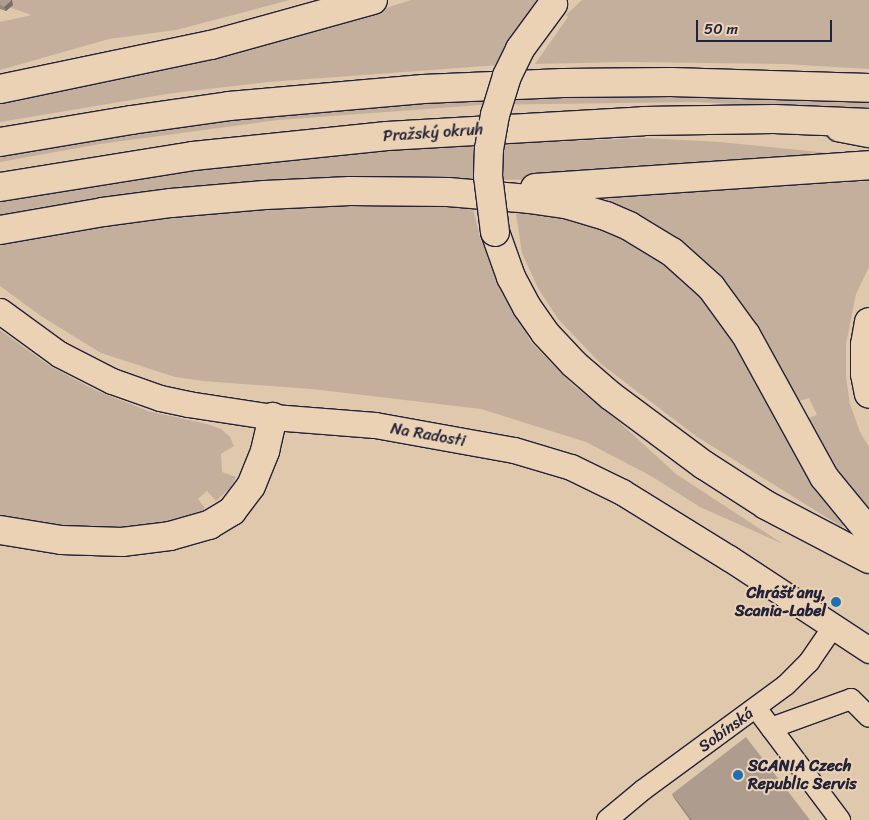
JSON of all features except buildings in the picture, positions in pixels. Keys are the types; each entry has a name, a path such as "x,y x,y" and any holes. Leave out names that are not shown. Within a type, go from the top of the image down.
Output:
{"highway":[{"path":"0,89 219,43 373,0"},
{"path":"555,2 537,23 516,56 502,89 493,120 488,176 495,232 511,277 527,307 545,333 574,364 653,428 711,470 796,523 869,559"},
{"path":"0,142 123,121 229,106 423,89 563,83 671,82 869,88"},
{"name":"Pražský okruh","path":"0,187 173,158 339,140 597,124 774,119 869,123"},
{"path":"0,230 103,212 210,199 350,191 448,192 616,184 869,166"},
{"path":"448,192 566,204 606,216 629,226 672,252 711,287 730,311 746,335 824,477 869,532"},
{"path":"869,322 865,359 869,394"},
{"path":"0,530 61,540 122,542 170,536 209,525 232,511 251,486 265,452 273,417"}],"main road":[{"name":"Na Radosti","path":"0,311 59,354 112,381 188,404 273,417 375,425 514,450 571,467 622,492 729,558 869,650"}],"street":[{"path":"774,119 869,137"},
{"name":"Sobínská","path":"607,820 643,790 786,685 809,662 833,627"},
{"path":"771,728 851,699 869,717"},
{"path":"756,708 840,820"}],"shaded area":[{"path":"12,0 290,0 176,30 109,39 0,70 0,22 32,15 11,8"},
{"path":"411,0 541,0 499,65 268,82 173,93 0,122 0,100 173,66 314,31"},
{"path":"582,0 869,0 869,69 784,64 627,62 535,64 568,17 566,15"},
{"path":"695,94 869,102 869,111 696,102 481,105 278,120 100,144 0,162 0,154 98,137 276,113 481,98"},
{"path":"645,138 720,142 828,153 831,159 574,179 264,183 0,218 0,201 136,176 392,148"},
{"path":"869,181 869,267 856,294 846,344 846,377 850,404 860,432 869,447 869,514 826,457 806,419 817,415 809,398 796,402 714,272 690,249 668,234 640,216 606,202 607,196"},
{"path":"472,205 481,241 531,342 573,385 618,421 676,474 783,544 700,507 651,476 586,442 481,409 312,389 203,381 175,377 101,353 41,316 0,286 0,244 68,230 267,207"},
{"path":"515,207 590,221 664,258 715,307 846,521 842,527 696,436 601,364 558,319 538,288 522,253"},
{"path":"0,330 50,366 95,390 148,411 207,424 221,429 230,437 234,446 221,454 222,472 236,477 230,488 216,501 207,491 198,499 205,508 196,517 176,524 102,532 0,518"}],"place":[{"name":"Chrášťany, Scania-Label","path":"836,602"},
{"name":"SCANIA Czech Republic Servis","path":"738,775"}]}
